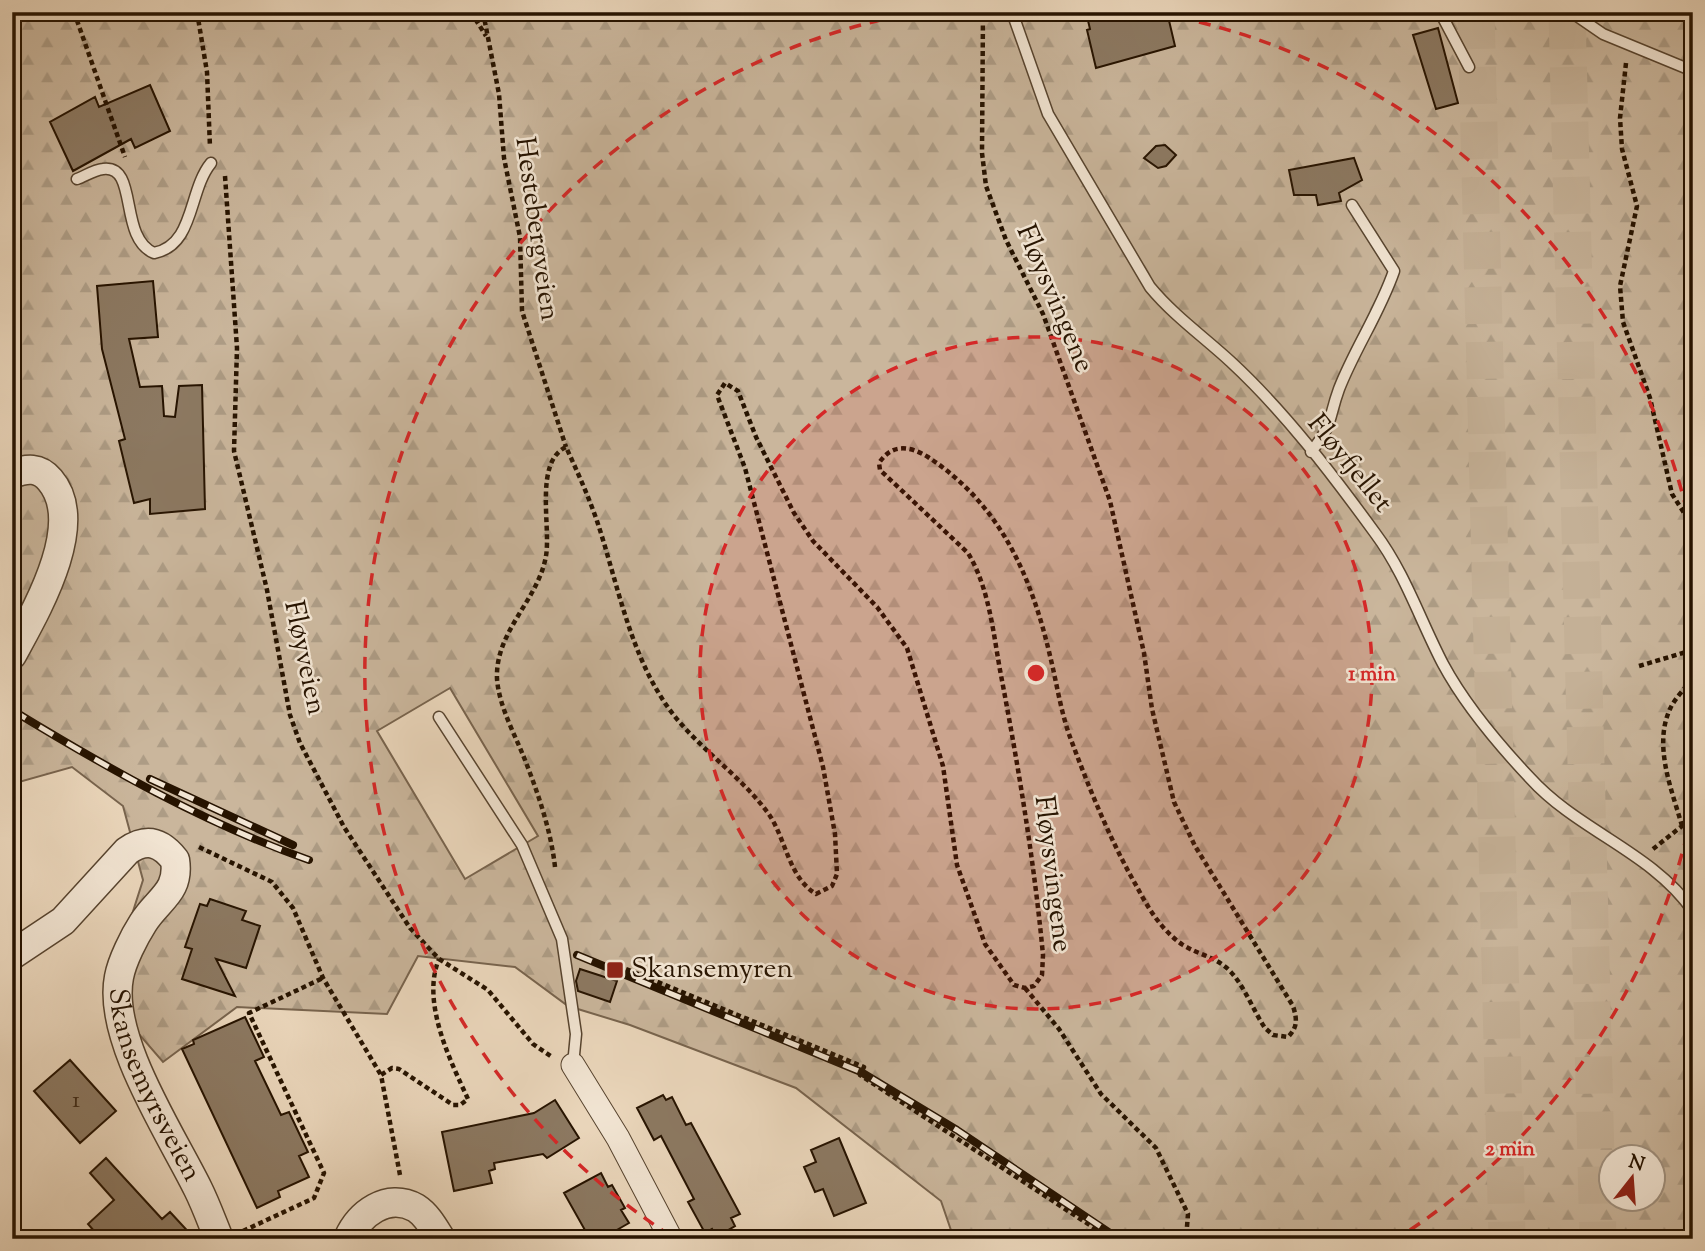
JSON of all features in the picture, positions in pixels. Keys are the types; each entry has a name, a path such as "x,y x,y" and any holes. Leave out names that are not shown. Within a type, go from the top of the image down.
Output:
{"street":[{"path":"12,474 34,469 45,474 55,486 60,504 61,531 51,581 12,655"},
{"name":"Skansemyrsveien","path":"12,955 63,921 127,851 139,843 146,841 156,844 175,860 177,875 174,884 142,923 119,976 118,1003 129,1052 200,1192 231,1235"},
{"path":"573,1065 618,1138 671,1239"},
{"path":"348,1239 356,1221 378,1205 407,1205 428,1219 441,1239"}],"lane":[{"name":"Fløyfjellet","path":"1012,12 1048,114 1150,286 1182,321 1232,363 1311,452 1396,564 1460,693 1508,753 1557,804 1641,860 1677,888 1693,911"},
{"path":"1440,12 1469,67"},
{"path":"1571,12 1604,34 1693,71"},
{"path":"77,179 101,169 118,174 127,189 133,231 138,242 153,253 173,248 179,239 198,184 211,163"},
{"path":"1311,452 1330,429 1339,389 1381,308 1394,271 1352,205"},
{"path":"439,717 522,845 562,939 576,1034 573,1065"}],"path":[{"path":"74,12 98,88 124,148 125,159 118,174"},
{"name":"Fløyveien","path":"197,12 206,72 211,163 219,165 225,175 228,202 237,348 234,451 237,475 267,590 290,715 313,773 385,894 410,928 439,959 488,990 539,1049 573,1065"},
{"path":"471,12 488,40"},
{"name":"Hestebergveien","path":"483,12 499,94 504,158 520,237 522,311 566,447"},
{"name":"Fløysvingene","path":"566,447 597,522 631,632 662,698 691,738 736,775 770,816 804,887 816,894 826,892 837,874 837,856 823,767 745,468 719,407 720,387 725,383 738,391 756,437 794,513 813,541 877,607 907,648 943,766 957,865 971,912 985,944 1004,972 1014,985 1025,988 1034,986 1042,975 1040,920 1012,730 987,598 978,569 968,553 880,470 879,463 885,454 903,447 924,455 972,491 1009,540 1023,566 1069,734 1117,850 1153,914 1184,945 1212,955 1231,971 1265,1028 1273,1035 1289,1037 1295,1030 1297,1019 1272,967 1195,846 1174,802 1152,709 1144,653 1111,501 1043,314 1006,240 986,186 982,153 982,13"},
{"path":"1629,44 1620,118 1622,149 1637,206 1620,286 1623,322 1650,398 1672,495 1693,527"},
{"path":"556,878 553,853 533,780 500,699 497,678 506,638 535,587 545,560 549,534 546,474 552,458 566,447"},
{"path":"1639,666 1693,650"},
{"path":"1682,826 1665,762 1663,732 1674,702 1693,679"},
{"path":"1641,860 1682,826 1693,824"},
{"path":"191,845 271,882 293,908 323,978 381,1075 407,1205"},
{"path":"381,1075 392,1068 399,1069 453,1104 467,1102 437,1013 433,979 439,959"},
{"path":"626,970 864,1067 860,1075 1111,1239"},
{"path":"231,1235 314,1198 324,1173 249,1013 323,978"},
{"path":"1025,988 1059,1029 1101,1094 1156,1148 1188,1214 1186,1239"}],"green space":[{"path":"12,12 1693,12 1693,1239 954,1239 941,1201 796,1088 630,1025 568,1006 515,967 418,956 387,1014 237,1007 163,1062 106,996 143,880 123,806 72,767 12,784 12,642 22,617 12,436","holes":["450,688 538,836 465,879 377,731"]}],"building":[{"path":"1086,12 1167,12 1175,46 1096,68 1087,30 1090,29"},
{"path":"1438,28 1458,103 1436,109 1413,35"},
{"path":"150,85 170,131 135,148 131,139 73,171 50,122 95,97 99,107"},
{"path":"1165,145 1176,155 1166,166 1158,168 1144,158 1156,146"},
{"path":"1354,158 1362,180 1339,193 1341,201 1318,205 1316,195 1294,195 1289,170"},
{"path":"153,281 158,337 129,339 140,387 162,386 164,416 175,417 179,386 202,385 205,509 150,514 150,499 134,503 119,441 125,439 102,349 97,286"},
{"path":"210,899 246,911 242,920 260,926 246,968 216,959 235,996 182,979 192,949 185,947 200,904 207,906"},
{"name":"Skansemyren","path":"580,969 617,981 610,1002 578,991 576,981"},
{"path":"245,1017 264,1057 255,1061 281,1115 289,1112 308,1152 299,1156 309,1177 278,1191 280,1197 257,1208 182,1049 194,1044 193,1040"},
{"path":"70,1060 116,1111 80,1143 34,1091"},
{"path":"663,1095 666,1100 672,1097 686,1125 691,1123 740,1214 731,1218 735,1226 716,1237 712,1229 705,1233 688,1202 694,1199 661,1136 654,1140 637,1108"},
{"path":"555,1100 579,1138 547,1158 543,1154 494,1163 495,1169 489,1171 492,1183 454,1191 442,1132 534,1113"},
{"path":"839,1138 866,1203 834,1216 823,1189 815,1192 804,1167 816,1162 811,1150"},
{"path":"106,1158 162,1219 170,1212 195,1239 101,1239 88,1224 114,1200 90,1173"},
{"path":"601,1173 608,1187 612,1185 625,1208 621,1210 629,1223 601,1239 590,1239 564,1193"}],"tunnel":[{"path":"1476,12 1507,1239"},
{"path":"1567,12 1598,1239"}],"railway":[{"path":"12,710 84,753 194,812 309,860"},
{"path":"150,779 293,845"},
{"path":"577,955 861,1072 957,1130 1119,1239"}],"place":[{"name":"Skansemyren","path":"615,970"}]}
